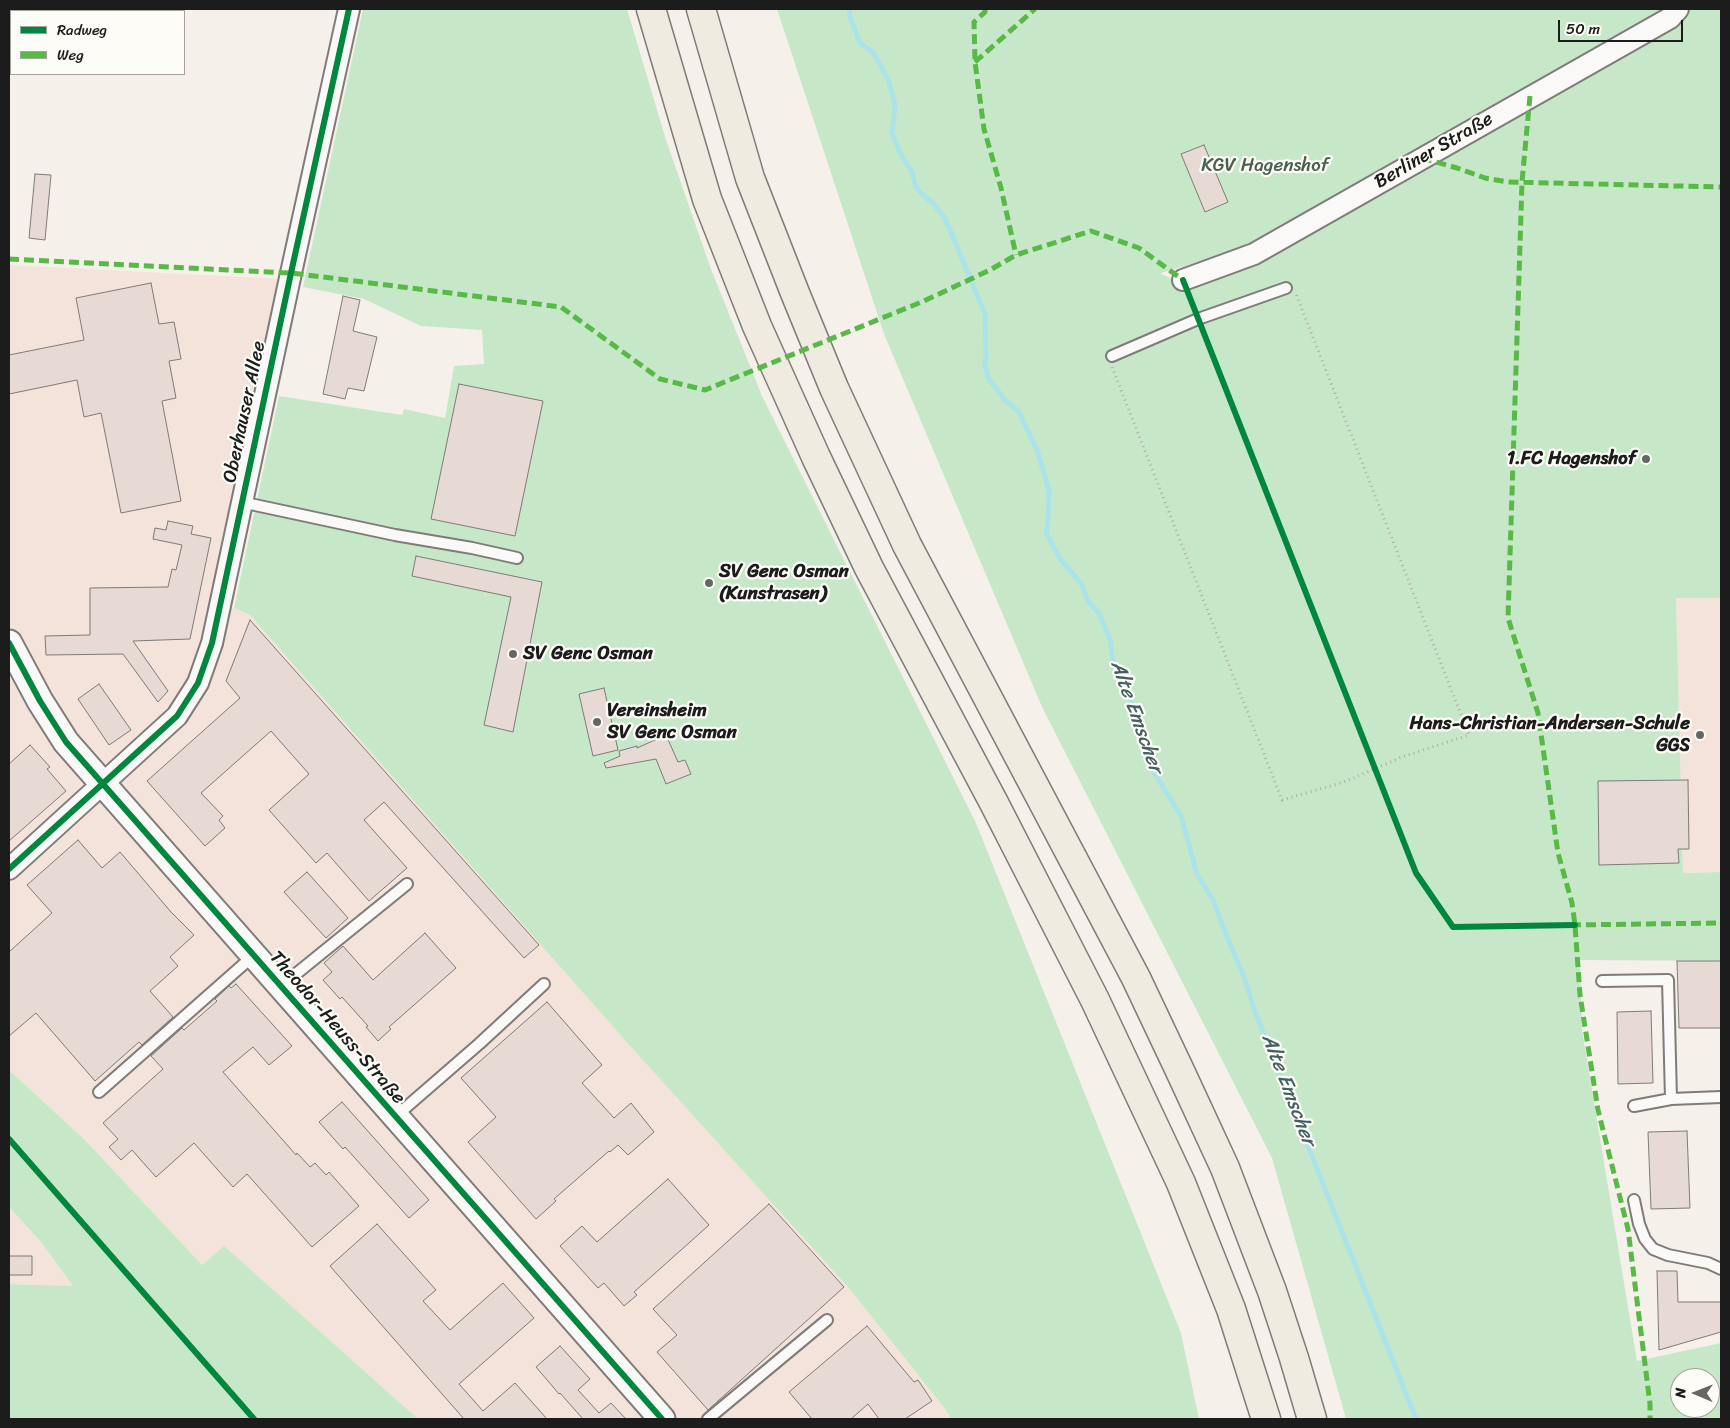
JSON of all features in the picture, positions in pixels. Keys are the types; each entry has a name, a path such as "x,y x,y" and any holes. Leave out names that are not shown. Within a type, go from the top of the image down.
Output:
{"highway":[{"path":"651,9 707,199 757,326 869,568 994,803 1091,992 1177,1174 1231,1309 1266,1419"},
{"path":"701,9 750,178 834,388 907,545 1136,978 1225,1168 1272,1291 1312,1419"}],"street":[{"name":"Oberhauser Allee","path":"9,869 177,716 198,684 212,643 349,9"},
{"name":"Berliner Straße","path":"1183,280 1254,254 1670,18 1678,9"},
{"name":"Theodor-Heuss-Straße","path":"9,644 40,701 66,742 662,1419"}],"lane":[{"path":"1112,356 1198,319 1286,288"},
{"path":"241,502 395,535 517,558"},
{"path":"280,986 407,884"},
{"path":"100,1092 253,956"},
{"path":"1602,981 1668,980 1672,1099"},
{"path":"395,1117 544,984"},
{"path":"1634,1106 1672,1099 1721,1097"},
{"path":"1634,1200 1639,1224 1645,1239 1653,1250 1708,1263 1721,1270"},
{"path":"708,1419 827,1320"}],"path":[{"path":"1112,356 1108,357 1282,800 1344,782 1402,757 1468,735 1293,286 1286,288"}],"shaded area":[{"path":"9,265 280,279 211,602 234,608 250,615 848,1287 946,1410 951,1419 418,1419 224,1247 202,1265 86,1141 9,1070"},
{"name":"Hans-Christian-Andersen-Schule GGS","path":"1676,598 1721,598 1721,872 1683,873"},
{"path":"9,1207 41,1242 73,1286 9,1284"}],"green space":[{"path":"363,9 627,9 666,140 711,269 762,396 976,823 1181,1333 1199,1419 951,1419 946,1410 848,1287 625,1040 250,615 234,608 279,396 402,415 404,409 445,418 454,366 484,364 482,330 421,326 364,299 303,287"},
{"name":"KGV Hagenshof","path":"777,9 1721,9 1721,598 1676,598 1683,873 1721,872 1721,961 1580,960 1582,1030 1637,1361 1721,1343 1721,1419 1346,1419 1272,1158 1042,707 884,334","holes":["1216,257 1173,279 1161,273"]},
{"path":"9,1070 86,1141 202,1265 224,1246 418,1419 9,1419 9,1284 73,1286 41,1242 9,1207"}],"building":[{"path":"1204,145 1228,202 1205,212 1181,154"},
{"path":"35,174 51,175 45,240 29,238"},
{"path":"151,283 159,324 174,322 181,359 169,361 176,398 162,401 181,501 121,513 101,413 84,417 77,380 9,394 9,355 84,340 76,298"},
{"path":"343,296 360,300 353,331 377,337 364,391 348,388 345,399 323,394"},
{"path":"459,384 543,401 515,536 431,519"},
{"path":"168,521 193,526 191,534 211,538 190,639 133,641 168,691 158,702 123,654 46,655 45,636 90,635 90,588 168,587 172,569 176,570 182,545 153,539 155,528 166,530"},
{"name":"SV Genc Osman","path":"416,556 542,582 513,732 484,725 511,597 412,576"},
{"path":"250,620 539,945 524,958 384,802 364,820 407,868 369,901 327,853 316,863 269,810 309,774 271,731 201,793 223,816 219,820 225,828 205,846 147,781 240,698 226,681"},
{"path":"99,684 131,730 109,745 78,699"},
{"name":"Vereinsheim SV Genc Osman","path":"604,688 618,750 593,756 579,694"},
{"path":"666,735 678,762 685,760 691,774 666,784 656,759 606,768 604,763 620,756 619,751 637,746 637,748"},
{"path":"30,745 50,767 47,769 66,791 9,841 9,764"},
{"path":"1688,780 1689,849 1678,849 1679,863 1599,865 1598,781"},
{"path":"78,840 102,868 120,852 171,912 194,935 170,957 178,966 150,991 173,1017 142,1045 139,1042 95,1081 36,1013 9,1036 9,952 52,913 27,885"},
{"path":"307,872 348,918 326,938 284,892"},
{"path":"425,933 456,968 389,1027 391,1029 378,1041 366,1027 368,1026 342,997 340,999 323,980 332,972 324,963 343,946 373,980"},
{"path":"1677,961 1721,961 1721,1028 1679,1028"},
{"path":"236,984 292,1046 269,1065 253,1047 223,1072 296,1155 297,1153 310,1167 315,1163 326,1175 329,1172 359,1206 312,1247 247,1174 233,1187 194,1143 156,1177 132,1150 121,1160 109,1147 118,1139 103,1123 163,1069 151,1056 182,1028 184,1030 217,1001 215,999 229,986 231,988"},
{"path":"547,1002 602,1065 582,1083 614,1118 631,1103 654,1132 628,1155 618,1145 609,1151 554,1199 556,1201 536,1219 468,1142 496,1117 461,1078"},
{"path":"1651,1011 1653,1083 1618,1084 1617,1012"},
{"path":"342,1102 429,1200 409,1218 345,1147 343,1149 319,1122"},
{"path":"1687,1131 1690,1208 1651,1209 1648,1132"},
{"path":"668,1179 709,1225 634,1292 637,1295 624,1306 604,1283 598,1288 560,1246 582,1226 597,1242"},
{"path":"769,1204 844,1287 708,1410 657,1352 677,1335 653,1309"},
{"path":"377,1224 436,1290 423,1301 450,1330 503,1283 534,1318 459,1384 483,1411 515,1383 547,1419 464,1419 330,1266"},
{"path":"9,1256 32,1256 32,1275 9,1275"},
{"path":"1657,1271 1677,1271 1678,1302 1721,1302 1721,1332 1659,1350"},
{"path":"867,1326 914,1382 918,1380 932,1401 905,1419 879,1419 868,1404 851,1419 812,1419 789,1392"},
{"path":"560,1346 590,1379 578,1390 599,1413 611,1403 626,1419 583,1419 559,1394 536,1367"}],"waterway":[{"name":"Alte Emscher","path":"849,9 850,17 860,43 873,52 888,79 895,105 892,133 900,153 912,172 916,187 934,204 945,218 985,314 986,357 984,363 989,379 1004,399 1019,412 1037,450 1049,490 1046,533 1061,560 1081,583 1088,601 1099,613 1110,640 1114,670 1133,705 1145,738 1152,769 1181,816 1197,874 1213,900 1244,977 1255,1012 1416,1419"}],"marked path":[{"path":"985,9 985,12 974,22 975,62 984,129 1001,188 1016,255"},
{"path":"975,62 1035,9"},
{"path":"1530,96 1522,182 1508,618 1538,713 1558,853 1572,903 1580,995 1598,1110 1628,1229 1650,1404 1650,1419"},
{"path":"1422,158 1485,178 1508,182 1721,187"},
{"path":"9,259 291,273 561,307 660,379 705,390 924,301 990,270 1016,255 1091,231 1139,248 1183,280 1184,283"},
{"path":"1571,925 1721,923"}],"cycle path":[{"path":"9,869 177,716 198,683 212,643 349,9"},
{"path":"1183,280 1416,873 1453,927 1575,925"},
{"path":"9,643 40,701 66,742 662,1419"},
{"path":"9,1139 254,1419"}],"place":[{"name":"1.FC Hagenshof","path":"1646,459"},
{"name":"SV Genc Osman (Kunstrasen)","path":"709,583"},
{"name":"SV Genc Osman","path":"513,654"},
{"name":"Vereinsheim SV Genc Osman","path":"597,722"},
{"name":"Hans-Christian-Andersen-Schule GGS","path":"1700,735"}]}
